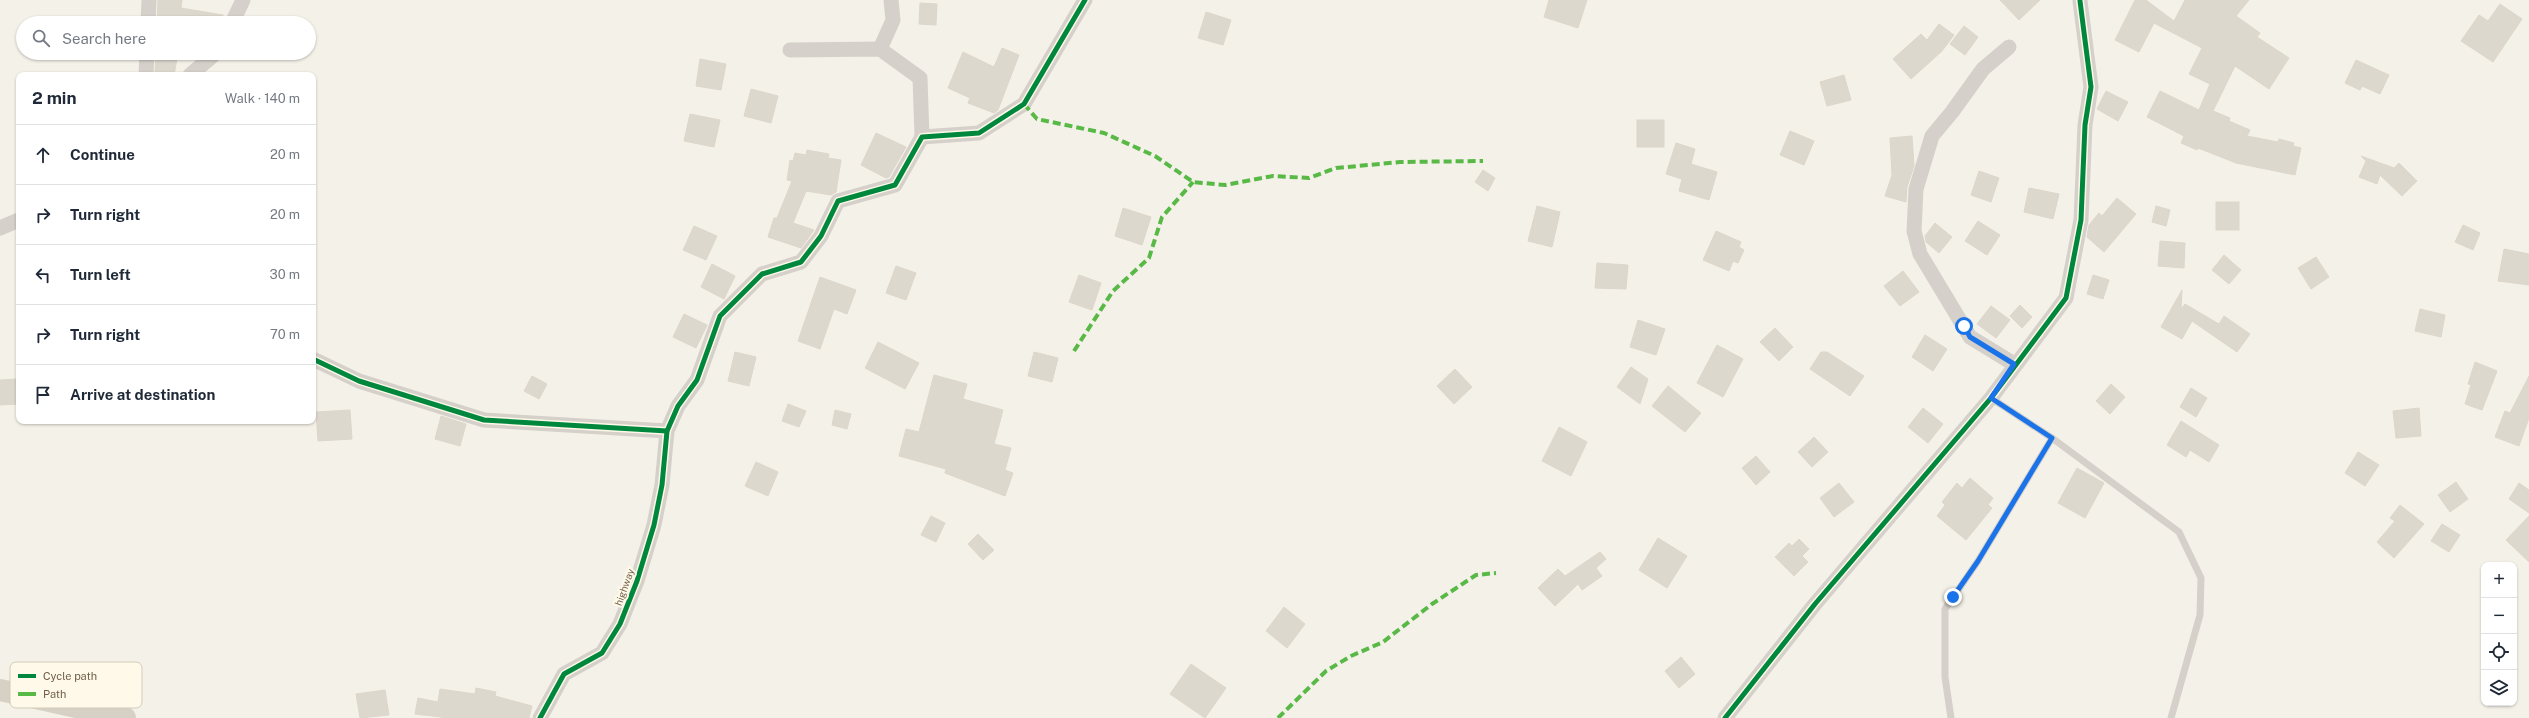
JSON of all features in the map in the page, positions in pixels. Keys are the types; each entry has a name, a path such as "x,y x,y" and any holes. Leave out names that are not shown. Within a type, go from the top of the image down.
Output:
{"main road":[{"path":"0,690 10,692"},
{"path":"80,708 125,718"}],"street":[{"path":"148,16 149,0"},
{"path":"235,16 243,0"},
{"path":"880,49 893,20 891,0"},
{"path":"790,50 880,49 920,78 922,137 980,134 1024,104 1085,0"},
{"path":"1725,718 1815,604 1991,398 2014,364 2066,298 2081,220 2085,125 2091,87 2080,1"},
{"path":"2009,47 1983,68 1952,112 1932,136 1916,189 1914,231 1920,254 1970,337 2014,364"},
{"path":"146,72 147,60"},
{"path":"194,72 208,60"},
{"name":"highway","path":"540,718 564,674 602,653 620,624 637,581 654,525 662,485 667,431 678,406 696,380 720,316 762,274 801,262 821,236 838,201 864,192 895,185 922,137"},
{"path":"0,228 16,221"},
{"path":"316,360 359,381 484,420 667,431"}],"lane":[{"path":"1991,398 2052,438 2179,532 2201,578 2200,616 2171,718"},
{"path":"1951,718 1945,677 1945,609 1978,561 2052,438"}],"building":[{"path":"158,0 182,0 181,8 223,15 223,16 157,16"},
{"path":"1549,0 1587,0 1578,28 1544,17"},
{"path":"2000,0 2040,0 2019,20"},
{"path":"2135,0 2146,0 2174,21 2185,0 2249,0 2236,16 2260,33 2257,37 2289,58 2269,89 2235,66 2213,111 2230,118 2229,121 2250,130 2247,136 2278,142 2279,139 2294,143 2293,146 2301,148 2295,175 2236,163 2198,148 2197,150 2181,143 2184,136 2147,117 2160,91 2199,110 2210,84 2189,74 2202,48 2154,23 2139,52 2115,40"},
{"path":"920,3 937,4 936,25 919,24"},
{"path":"2500,4 2522,19 2493,62 2461,41 2479,15 2488,21"},
{"path":"1206,12 1231,20 1223,45 1198,38"},
{"path":"1939,24 1954,35 1942,51 1911,79 1893,59 1921,34 1927,40"},
{"path":"1964,26 1978,37 1965,55 1950,44"},
{"path":"1002,48 1019,55 998,110 994,113 968,103 970,98 948,88 963,52 994,67"},
{"path":"700,59 726,64 721,90 696,86"},
{"path":"156,60 177,60 175,72 155,72"},
{"path":"2356,60 2389,75 2380,94 2362,86 2360,90 2345,83"},
{"path":"1844,75 1851,100 1827,106 1820,82"},
{"path":"751,89 778,96 771,123 744,116"},
{"path":"2106,91 2128,102 2118,121 2097,109"},
{"path":"690,114 720,120 714,147 684,141"},
{"path":"1637,120 1664,120 1664,147 1637,147"},
{"path":"1790,131 1814,141 1804,165 1780,155"},
{"path":"876,133 906,147 889,177 886,178 861,165"},
{"path":"1912,136 1914,166 1907,187 1906,202 1885,196 1892,175 1890,138"},
{"path":"1676,143 1695,149 1691,164 1717,172 1709,200 1679,191 1682,179 1666,174"},
{"path":"807,150 829,154 828,158 841,160 836,192 831,195 806,191 793,223 814,230 801,248 768,237 774,218 777,218 792,181 787,180 790,160 793,161 795,153 806,155"},
{"path":"2361,156 2394,168 2399,163 2417,181 2402,196 2380,175 2377,184 2359,177 2366,161"},
{"path":"1483,170 1495,178 1488,191 1475,182"},
{"path":"1979,171 1999,178 1991,202 1971,195"},
{"path":"2029,188 2059,194 2053,219 2024,212"},
{"path":"2117,198 2136,214 2104,252 2087,237 2089,225 2099,213 2102,216"},
{"path":"2216,202 2239,202 2239,230 2216,230"},
{"path":"1537,206 1560,212 1552,247 1528,241"},
{"path":"2156,206 2170,210 2166,226 2152,222"},
{"path":"1123,208 1151,217 1142,245 1115,236"},
{"path":"1978,221 2000,235 1987,255 1965,241"},
{"path":"1935,223 1952,237 1939,253 1926,242 1925,236"},
{"path":"2463,225 2480,233 2473,250 2455,242"},
{"path":"694,226 717,236 706,260 683,250"},
{"path":"1716,231 1741,242 1739,247 1744,250 1738,263 1733,261 1729,271 1703,260"},
{"path":"2160,241 2185,243 2184,268 2158,266"},
{"path":"2504,249 2529,254 2529,285 2498,281"},
{"path":"2224,255 2241,270 2229,284 2212,270"},
{"path":"2316,257 2329,277 2311,289 2298,268"},
{"path":"1597,263 1628,265 1626,289 1595,288"},
{"path":"712,264 735,276 724,299 701,287"},
{"path":"896,266 916,273 906,300 886,293"},
{"path":"1903,271 1919,292 1900,306 1884,286"},
{"path":"1079,275 1101,283 1092,310 1069,302"},
{"path":"2093,275 2109,280 2103,299 2087,294"},
{"path":"820,277 856,290 847,314 834,309 820,349 798,341"},
{"path":"2182,290 2181,309 2185,304 2219,324 2224,316 2250,334 2237,352 2192,321 2182,339 2161,327"},
{"path":"2020,305 2032,317 2022,328 2010,316"},
{"path":"1991,306 2010,320 1996,338 1977,324"},
{"path":"2420,309 2445,315 2441,337 2415,331"},
{"path":"684,314 707,325 696,348 673,337"},
{"path":"1638,320 1665,329 1656,355 1630,347"},
{"path":"1775,328 1793,347 1779,361 1760,342"},
{"path":"1925,335 1947,349 1933,371 1912,357"},
{"path":"878,342 919,363 905,389 865,368"},
{"path":"1717,345 1743,359 1723,397 1697,383"},
{"path":"735,352 756,357 749,386 728,381"},
{"path":"1034,352 1058,358 1052,382 1028,376"},
{"path":"1821,352 1827,352 1864,376 1850,396 1810,369"},
{"path":"2475,362 2497,371 2482,410 2465,404 2471,385 2468,384"},
{"path":"1631,367 1648,379 1640,404 1617,387"},
{"path":"1455,369 1472,387 1454,404 1437,386"},
{"path":"934,375 967,384 963,399 1003,410 994,444 1011,448 1005,470 1013,473 1005,496 945,473 946,469 899,456 906,429 919,432"},
{"path":"532,376 547,384 539,399 524,391"},
{"path":"2529,376 2529,418 2519,446 2495,437 2505,411 2510,413"},
{"path":"16,379 16,404 0,405 0,380"},
{"path":"2111,384 2125,397 2110,414 2096,401"},
{"path":"1668,386 1701,413 1685,432 1652,406"},
{"path":"2191,388 2207,398 2196,417 2180,407"},
{"path":"788,404 806,411 799,427 782,421"},
{"path":"1923,408 1943,424 1928,443 1908,427"},
{"path":"2419,408 2421,436 2396,438 2393,411"},
{"path":"350,410 352,439 318,441 316,412"},
{"path":"835,410 851,414 847,429 832,425"},
{"path":"441,416 466,424 460,446 435,439"},
{"path":"2181,421 2219,445 2209,462 2190,450 2186,457 2167,445"},
{"path":"1559,427 1587,442 1571,476 1542,461"},
{"path":"1814,437 1828,452 1812,467 1798,452"},
{"path":"2358,452 2379,465 2365,486 2345,473"},
{"path":"1756,456 1770,472 1756,485 1742,468"},
{"path":"756,462 778,472 768,496 745,486"},
{"path":"2077,468 2104,483 2085,518 2058,503"},
{"path":"1970,478 1993,498 1988,505 1992,508 1966,540 1937,516 1945,505 1942,502 1957,483 1962,488"},
{"path":"2456,482 2468,499 2450,512 2438,495"},
{"path":"1839,483 1854,502 1834,517 1820,498"},
{"path":"2519,483 2529,490 2529,513 2509,499"},
{"path":"2400,505 2424,524 2394,558 2377,542 2395,521 2390,518"},
{"path":"931,516 945,523 936,542 921,535"},
{"path":"2529,516 2529,562 2506,540"},
{"path":"2442,524 2460,535 2449,552 2431,541"},
{"path":"978,534 994,550 983,560 968,544"},
{"path":"1658,538 1687,556 1667,588 1639,570"},
{"path":"1799,539 1809,549 1802,556 1808,562 1794,576 1775,557 1789,543 1792,546"},
{"path":"1600,552 1606,559 1596,568 1602,576 1582,590 1578,584 1555,606 1538,588 1558,569 1565,576"},
{"path":"1284,607 1305,624 1287,648 1266,631"},
{"path":"1681,657 1695,674 1679,688 1665,671"},
{"path":"1191,664 1226,688 1205,718 1170,694"},
{"path":"476,688 496,692 495,696 532,706 529,718 448,718 415,714 418,698 438,702 440,689 475,694"},
{"path":"385,690 389,715 360,718 356,694"}],"marked path":[{"path":"1024,104 1037,119 1104,133 1155,156 1193,182 1225,185 1273,176 1309,178 1336,168 1400,162 1483,161"},
{"path":"1074,351 1113,291 1149,258 1162,217 1193,182"},
{"path":"1278,718 1326,671 1351,656 1383,642 1432,604 1476,575 1496,573"}],"cycle path":[{"path":"540,718 564,674 602,653 620,624 637,581 654,525 662,485 667,431 678,406 697,380 720,316 762,274 801,262 821,236 838,201 895,185 922,137 979,133 1024,104 1085,0"},
{"path":"1725,718 1815,604 1991,398 2066,298 2081,220 2085,125 2091,87 2080,1"},
{"path":"316,360 359,381 484,420 667,431"}],"route":[{"path":"1953,597 1978,561 2052,438 1991,398 2014,364 1970,337 1964,326"}]}
